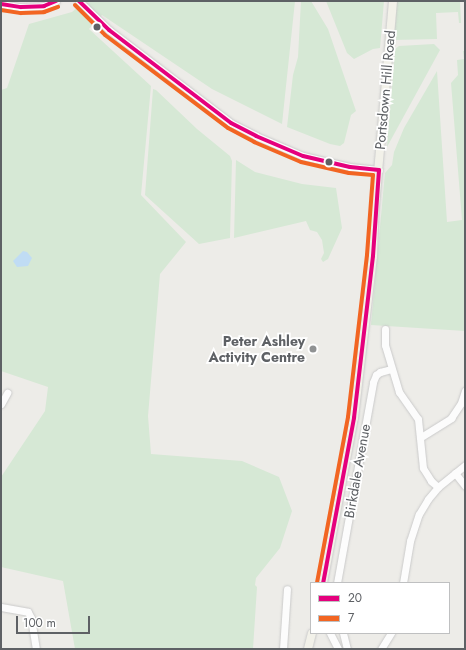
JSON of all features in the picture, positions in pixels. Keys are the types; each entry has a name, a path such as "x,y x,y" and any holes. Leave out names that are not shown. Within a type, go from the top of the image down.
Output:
{"main road":[{"name":"Portsdown Hill Road","path":"323,582 354,418 372,256 393,1"},
{"path":"308,649 312,634"}],"street":[{"path":"1,4 33,4 44,6 56,1"},
{"path":"79,1 108,30 231,123 262,139 303,156 350,167 378,170"},
{"path":"385,329 385,345 399,392 418,419 423,468 431,481 438,487"},
{"name":"Birkdale Avenue","path":"337,582 373,382 376,375 391,368"},
{"path":"420,437 451,418 461,403 465,391"},
{"path":"1,404 7,393"},
{"path":"403,582 410,541 424,505 438,487 465,465"},
{"path":"455,473 465,486"},
{"path":"283,649 287,589"},
{"path":"1,607 28,612 31,618 36,649"},
{"path":"330,634 338,649"},
{"path":"343,634 346,649"},
{"path":"381,649 390,634"}],"green space":[{"path":"84,1 295,1 282,124 212,89 102,15 89,29 151,86 141,195 186,242 160,274 148,416 151,454 242,461 279,477 292,511 280,548 256,578 255,585 257,587 253,649 75,649 63,581 1,567 1,477 45,411 48,387 1,371 1,90 7,88 29,24 72,12"},
{"path":"301,1 311,1 328,29 356,111 351,115 344,143 340,146 330,144 287,127 293,75 298,57"},
{"path":"326,1 384,1 380,48 373,49 354,59 347,53"},
{"path":"397,1 460,1 461,23 459,23 458,12 436,13 437,39 394,40"},
{"path":"434,44 440,50 387,147 395,49 399,46"},
{"path":"463,51 465,51 465,331 371,325 385,173 392,165 394,152 404,128 437,71 447,222 462,220 451,83 458,75 457,60 464,59"},
{"path":"153,89 156,90 197,129 230,156 232,161 230,238 199,244 145,195"},
{"path":"236,160 255,172 302,184 336,188 342,228 328,259 323,262 321,259 324,253 322,240 317,232 310,230 306,221 234,238"}],"water":[{"path":"23,251 27,252 32,258 28,266 17,267 13,261"}],"transit line":[{"name":"20","path":"1,4 21,7 44,6 56,1"},
{"name":"20","path":"79,1 109,30 231,123 256,136 303,156 350,167 379,170 373,256 354,418 323,582"},
{"name":"7","path":"75,5 105,35 228,128 254,142 301,162 349,173 373,175 367,255 348,417 317,582"},
{"name":"7","path":"1,10 21,13 44,12 58,7"}],"place":[{"name":"Peter Ashley Activity Centre","path":"313,349"}]}
